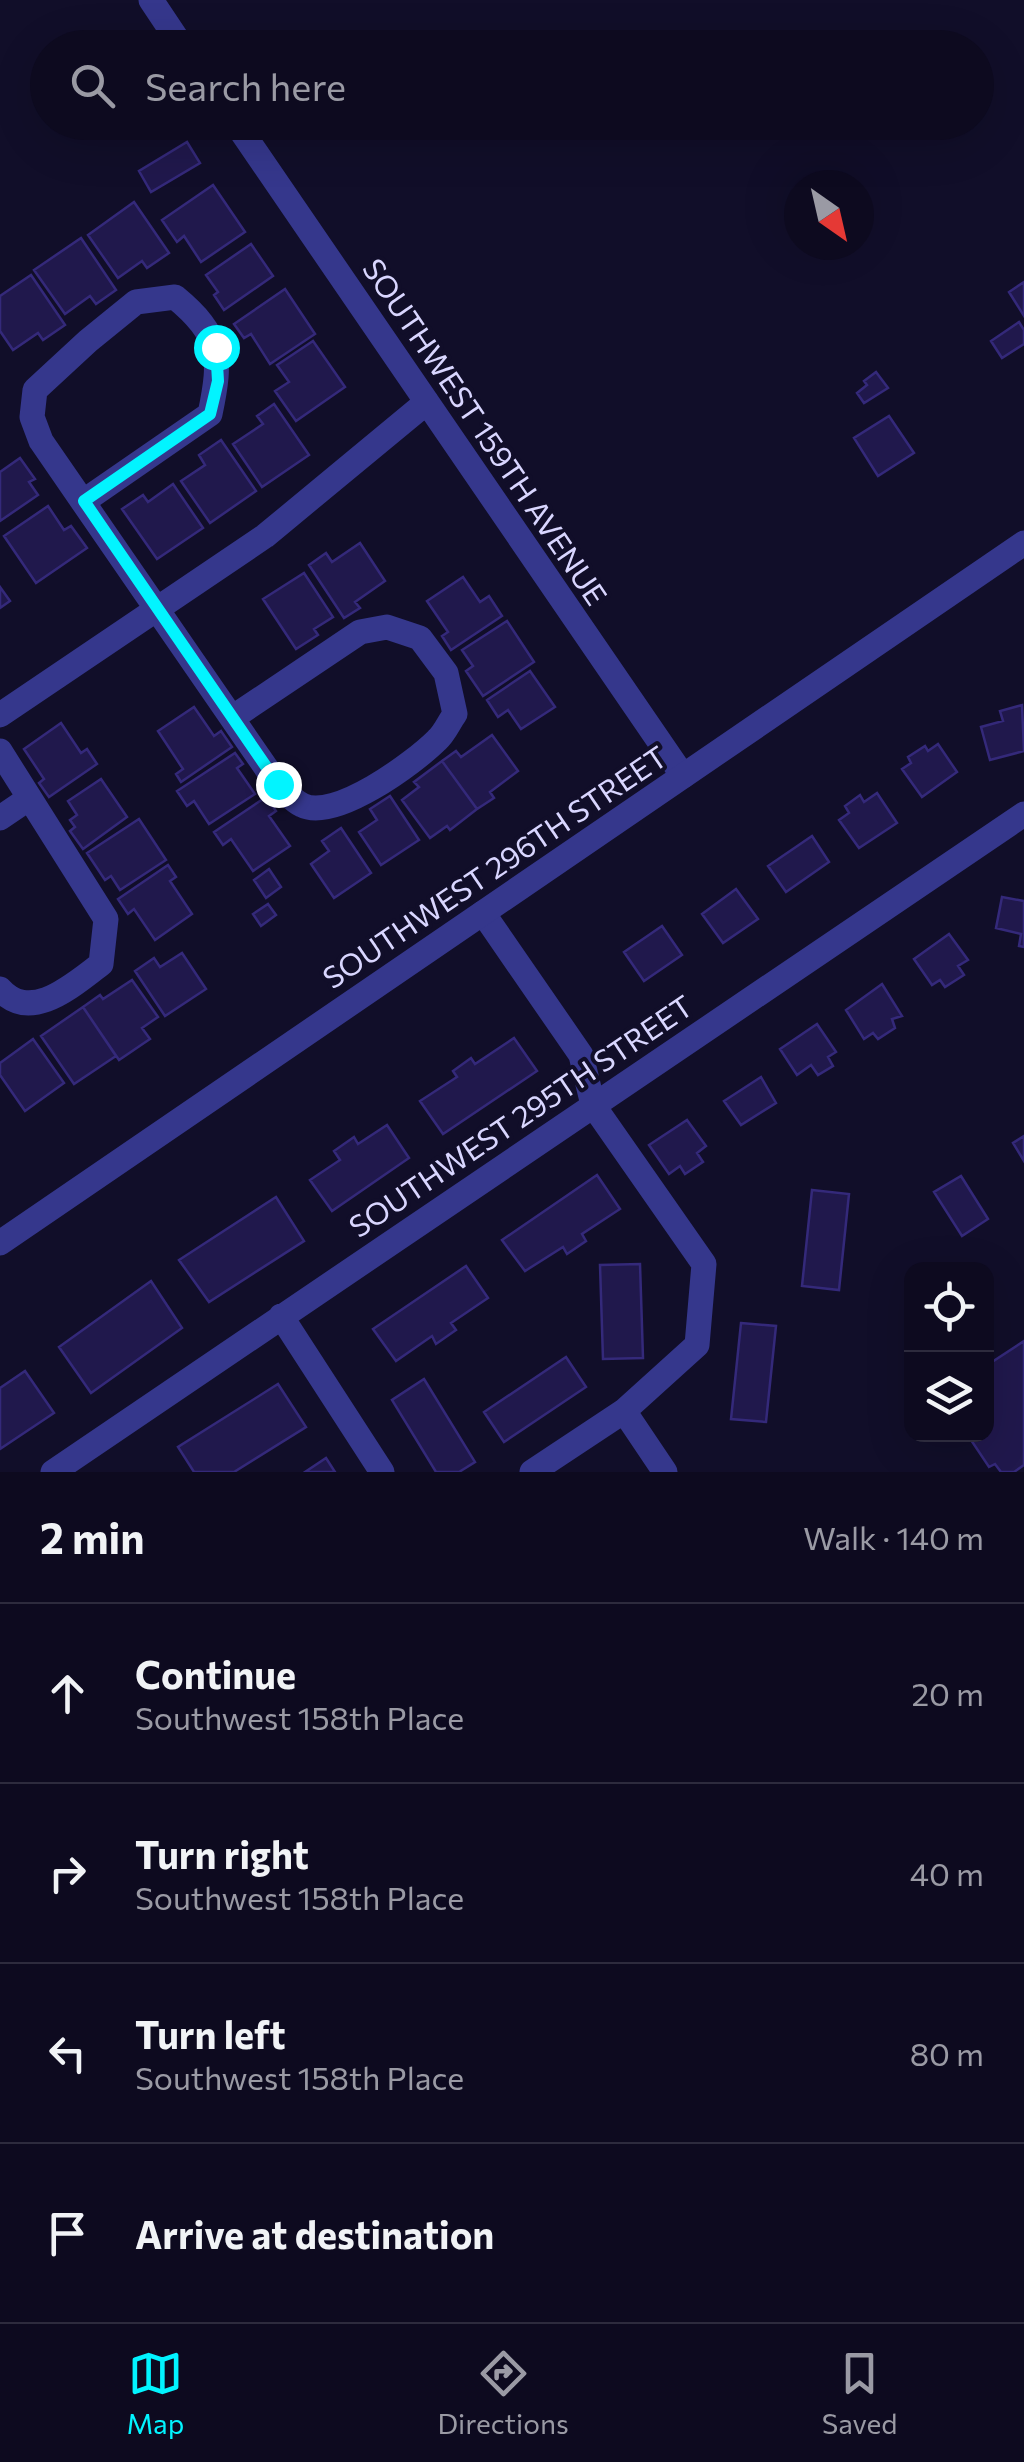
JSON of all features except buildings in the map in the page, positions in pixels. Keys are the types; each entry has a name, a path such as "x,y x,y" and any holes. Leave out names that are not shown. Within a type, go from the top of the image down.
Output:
{"street":[{"path":"151,0 171,30"},
{"name":"SOUTHWEST 159TH AVENUE","path":"247,140 683,776"},
{"path":"84,501 210,414 218,381 216,347 202,319 175,297 136,302 35,390 32,417 41,442 84,501 232,718 278,784 303,806 344,804 367,792 440,738 454,714 446,672 420,638 387,626 360,632 232,718"},
{"path":"0,715 265,536 427,402"},
{"name":"SOUTHWEST 296TH STREET","path":"0,1243 1024,543"},
{"path":"0,751 106,919 101,964 58,996 34,1004 6,996 0,989"},
{"path":"0,818 28,799"},
{"name":"SOUTHWEST 295TH STREET","path":"54,1472 1024,814"},
{"path":"483,913 581,1055 593,1105 704,1264 697,1345 624,1410 532,1472"},
{"path":"281,1316 382,1472"},
{"path":"624,1410 665,1472"}],"route":[{"path":"216,347 218,381 210,414 84,501 278,784"}]}
